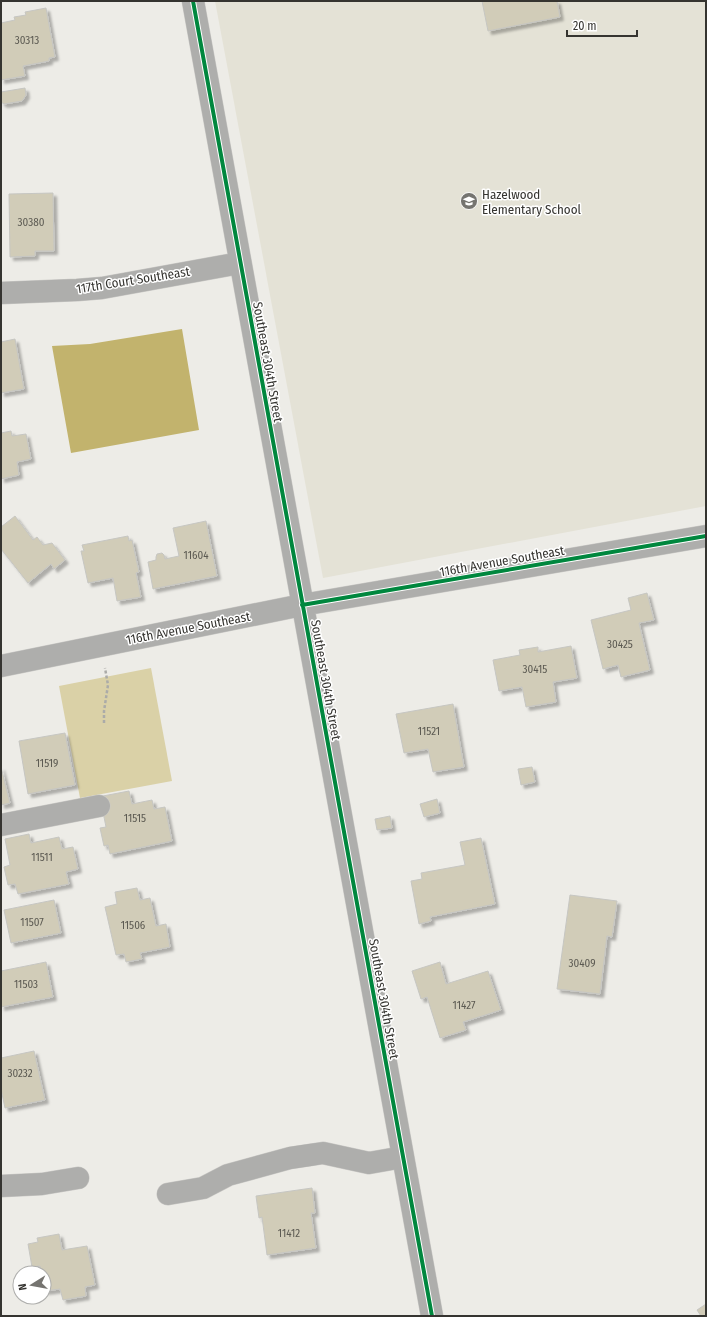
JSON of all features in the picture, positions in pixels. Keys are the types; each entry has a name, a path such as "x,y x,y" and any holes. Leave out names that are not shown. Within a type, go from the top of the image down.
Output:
{"street":[{"name":"Southeast 304th Street","path":"193,1 432,1316"},
{"name":"117th Court Southeast","path":"1,293 102,288 240,262"},
{"name":"116th Avenue Southeast","path":"1,666 302,605 706,536"},
{"path":"1,825 99,806"},
{"path":"168,1194 203,1188 228,1175 290,1158 322,1153 369,1163 403,1157"},
{"path":"1,1186 42,1184 78,1178"}],"path":[{"path":"101,646 108,685 104,711 104,723"}],"shaded area":[{"name":"Hazelwood Elementary School","path":"215,1 706,1 706,506 323,578"},
{"path":"182,329 199,430 71,453 52,346 90,344"},
{"path":"151,668 172,781 80,798 59,686"}],"building":[{"path":"482,1 557,1 560,17 488,31"},
{"path":"46,8 55,57 49,58 49,61 23,66 25,76 1,80 1,23 15,20 14,17 26,15 25,12"},
{"path":"25,88 26,95 22,101 4,104 1,102 1,92"},
{"path":"53,193 54,251 35,251 35,256 10,257 9,194"},
{"path":"15,339 24,389 1,393 1,342"},
{"path":"11,431 12,436 26,434 31,459 17,462 19,475 1,479 1,433"},
{"path":"15,516 33,540 37,537 43,545 52,543 65,560 54,569 51,564 28,583 1,549 1,527"},
{"path":"206,521 217,576 153,589 148,562 156,560 157,554 162,553 165,559 179,556 173,528"},
{"path":"128,536 129,541 132,540 139,572 136,573 141,597 117,601 113,578 88,583 81,551 84,551 82,545"},
{"path":"647,593 654,620 639,623 650,670 621,677 618,665 603,669 591,620 631,610 628,598"},
{"path":"571,646 577,678 553,682 556,702 526,707 522,687 499,691 493,660 520,655 519,650 538,647 538,652"},
{"path":"453,704 464,767 433,772 428,749 404,753 396,714"},
{"path":"65,733 75,785 28,794 19,741"},
{"path":"1,767 10,803 1,805"},
{"path":"532,767 535,782 521,785 518,769"},
{"path":"129,791 132,804 152,800 154,809 165,807 172,841 110,854 108,845 104,846 100,828 106,827 102,807 105,806 103,796"},
{"path":"437,799 440,813 424,817 420,804"},
{"path":"390,816 392,828 377,830 375,819"},
{"path":"29,834 31,843 59,837 62,849 73,847 78,869 66,872 69,884 18,894 15,884 8,885 4,867 10,865 5,839"},
{"path":"481,838 495,904 430,917 431,921 419,924 411,881 422,879 421,873 465,865 460,842"},
{"path":"137,888 140,900 150,898 156,926 166,924 170,947 140,953 142,959 126,962 124,954 116,955 105,907 117,904 115,892"},
{"path":"570,895 617,901 612,937 607,936 600,994 557,989"},
{"path":"54,900 61,933 11,943 4,910"},
{"path":"46,962 53,997 1,1007 1,971"},
{"path":"440,962 446,984 488,971 501,1010 463,1022 466,1030 440,1038 427,997 421,999 412,971"},
{"path":"34,1051 45,1100 5,1108 1,1089 1,1058"},
{"path":"312,1188 315,1213 311,1213 316,1248 267,1255 262,1217 259,1218 256,1196"},
{"path":"59,1234 62,1250 87,1246 95,1285 85,1287 86,1296 63,1300 60,1289 52,1290 52,1265 32,1265 28,1244 38,1242 37,1238"},
{"path":"706,1304 706,1316 701,1316 697,1310"}],"cycle path":[{"path":"193,1 432,1316"},
{"path":"302,605 706,536"}],"place":[{"name":"Hazelwood Elementary School","path":"469,201"}]}
